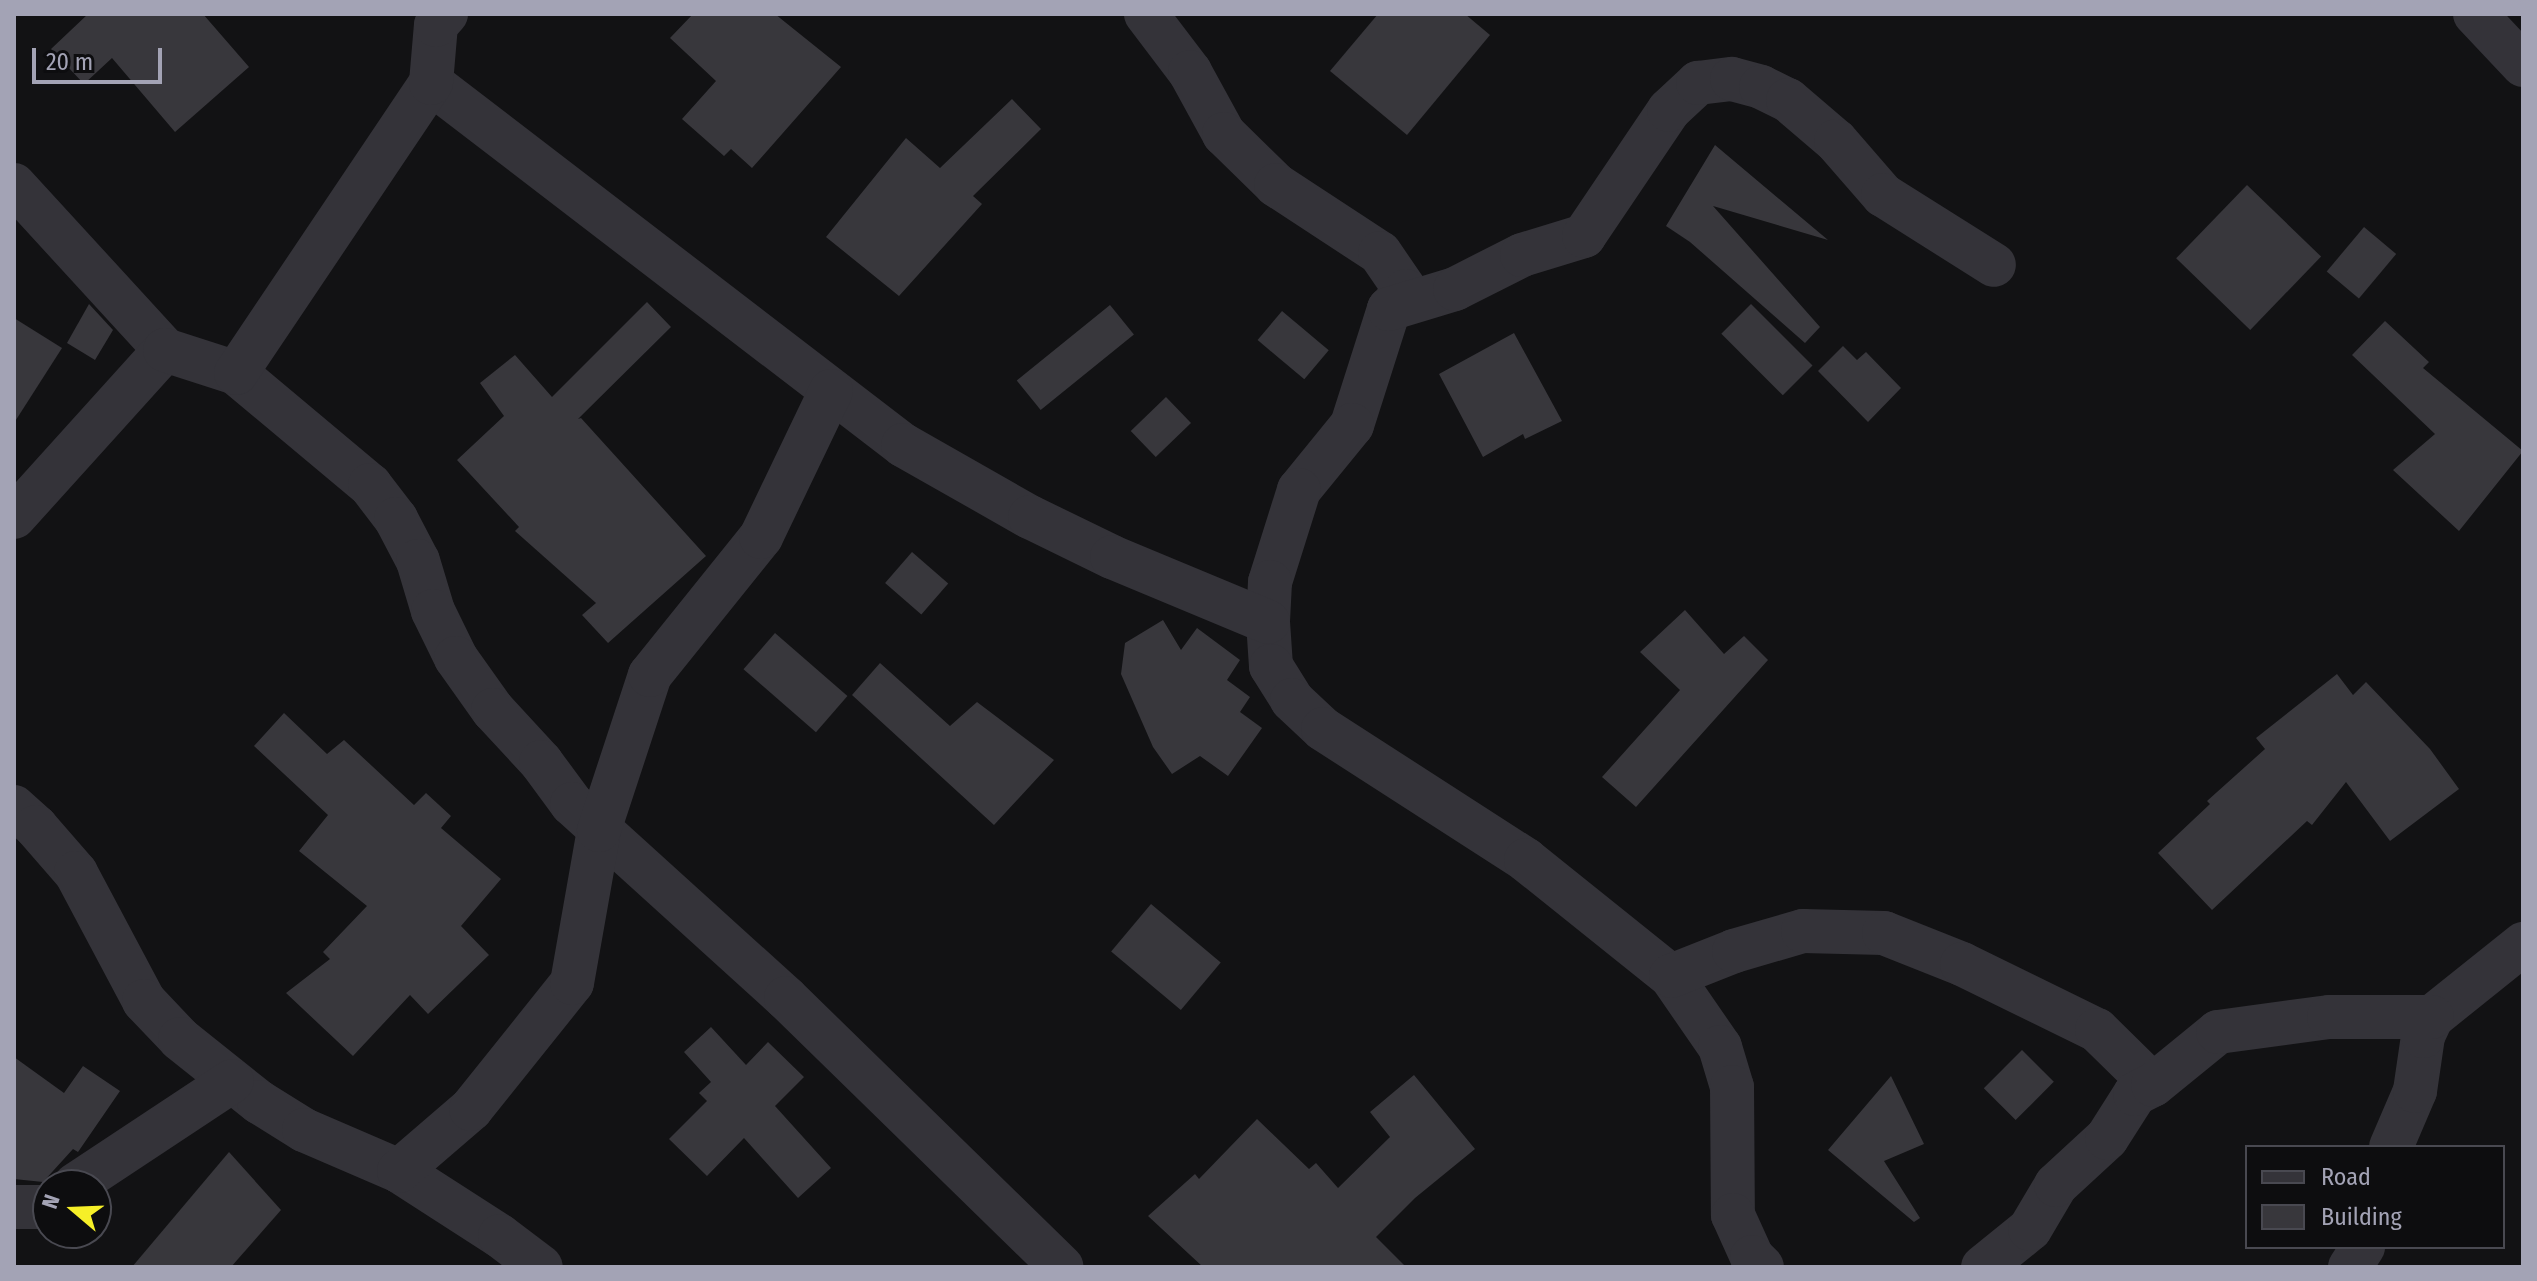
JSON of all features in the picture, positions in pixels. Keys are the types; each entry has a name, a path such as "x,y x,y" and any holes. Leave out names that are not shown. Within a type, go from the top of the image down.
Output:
{"street":[{"path":"1146,14 1190,72 1224,134 1276,185 1380,253 1406,291 1389,309 1352,425 1299,490 1270,582 1268,622 1271,666 1292,700 1323,729 1526,860 1671,976 1720,1047 1732,1087 1733,1215 1752,1257 1762,1267"},
{"path":"2475,14 2523,65"},
{"path":"236,373 431,83 436,18"},
{"path":"1389,309 1455,289 1522,255 1584,236 1669,110 1698,83 1732,79 1761,87 1788,100 1836,141 1883,195 1994,265"},
{"path":"431,83 903,445 1030,517 1112,557 1268,622"},
{"path":"14,185 165,350 236,373 370,485 396,519 418,561 433,611 456,658 493,710 541,762 572,804 786,998 1062,1267"},
{"path":"14,517 165,350"},
{"path":"399,1171 471,1109 572,983 599,830 650,675 761,537 831,391"},
{"path":"14,807 76,873 144,1001 180,1039 232,1081 304,1130 399,1171 500,1236 541,1267"},
{"path":"1671,976 1734,951 1803,931 1884,933 1962,964 2097,1030 2153,1085"},
{"path":"2392,1145 2415,1091 2423,1036 2432,1017 2523,944"},
{"path":"1983,1267 2030,1229 2056,1185 2107,1138 2135,1094 2153,1085 2218,1032 2329,1017 2432,1017"},
{"path":"99,1169 232,1081"},
{"path":"2350,1267 2362,1249"}],"building":[{"path":"88,14 203,14 249,67 175,132 112,58 84,84 51,49"},
{"path":"693,14 775,14 841,67 752,168 731,149 724,156 682,119 716,81 670,38"},
{"path":"1378,14 1465,14 1490,35 1407,135 1330,71"},
{"path":"1012,99 1041,129 973,196 982,204 899,296 826,237 906,138 940,168"},
{"path":"1715,145 1828,240 1713,206 1820,327 1805,343 1690,242 1666,226"},
{"path":"2247,185 2321,257 2250,330 2176,258"},
{"path":"2364,227 2396,254 2359,298 2327,271"},
{"path":"647,302 671,327 578,419 581,418 706,556 608,643 582,615 596,603 515,531 519,527 457,460 504,416 480,383 515,355 552,397"},
{"path":"89,304 113,330 95,360 67,343"},
{"path":"1751,304 1813,366 1783,395 1721,334"},
{"path":"1110,305 1134,335 1041,410 1017,381"},
{"path":"1282,311 1329,350 1304,379 1258,340"},
{"path":"14,318 62,348 14,423"},
{"path":"2385,321 2429,362 2423,368 2523,451 2459,531 2393,470 2435,434 2352,355"},
{"path":"1514,333 1562,421 1525,439 1523,434 1483,457 1439,374"},
{"path":"1843,346 1857,360 1866,352 1901,388 1868,422 1818,371"},
{"path":"1166,397 1191,423 1156,457 1131,431"},
{"path":"912,552 948,583 921,614 885,583"},
{"path":"1685,610 1724,654 1744,636 1768,660 1636,807 1602,777 1680,690 1640,652"},
{"path":"1163,620 1181,650 1197,628 1240,660 1227,680 1250,697 1240,712 1262,728 1228,776 1200,756 1172,774 1153,747 1121,674 1125,643"},
{"path":"775,633 847,696 816,732 744,669"},
{"path":"880,663 950,726 977,702 1054,760 994,825 852,695"},
{"path":"2337,674 2353,695 2366,682 2430,749 2459,789 2390,841 2346,782 2312,825 2307,821 2212,910 2158,853 2210,804 2207,801 2265,749 2256,738"},
{"path":"284,713 327,754 344,740 414,805 426,793 451,816 441,828 501,879 461,926 489,955 428,1014 410,995 353,1056 286,993 330,959 323,952 367,906 299,851 328,815 254,746"},
{"path":"1151,904 1221,962 1181,1010 1111,951"},
{"path":"711,1027 746,1065 768,1042 804,1077 775,1106 831,1168 798,1198 744,1138 707,1176 669,1139 707,1101 699,1093 711,1082 684,1052"},
{"path":"2022,1050 2054,1082 2016,1120 1984,1088"},
{"path":"14,1057 64,1093 83,1066 120,1091 78,1152 73,1149 55,1169 32,1169 32,1181 14,1179"},
{"path":"1414,1075 1475,1149 1415,1198 1376,1237 1406,1267 1203,1267 1148,1216 1195,1174 1199,1179 1257,1119 1309,1169 1316,1163 1338,1188 1390,1137 1370,1112"},
{"path":"1891,1076 1924,1144 1884,1161 1920,1218 1914,1222 1828,1150"},
{"path":"229,1152 281,1210 231,1267 132,1267"}]}
